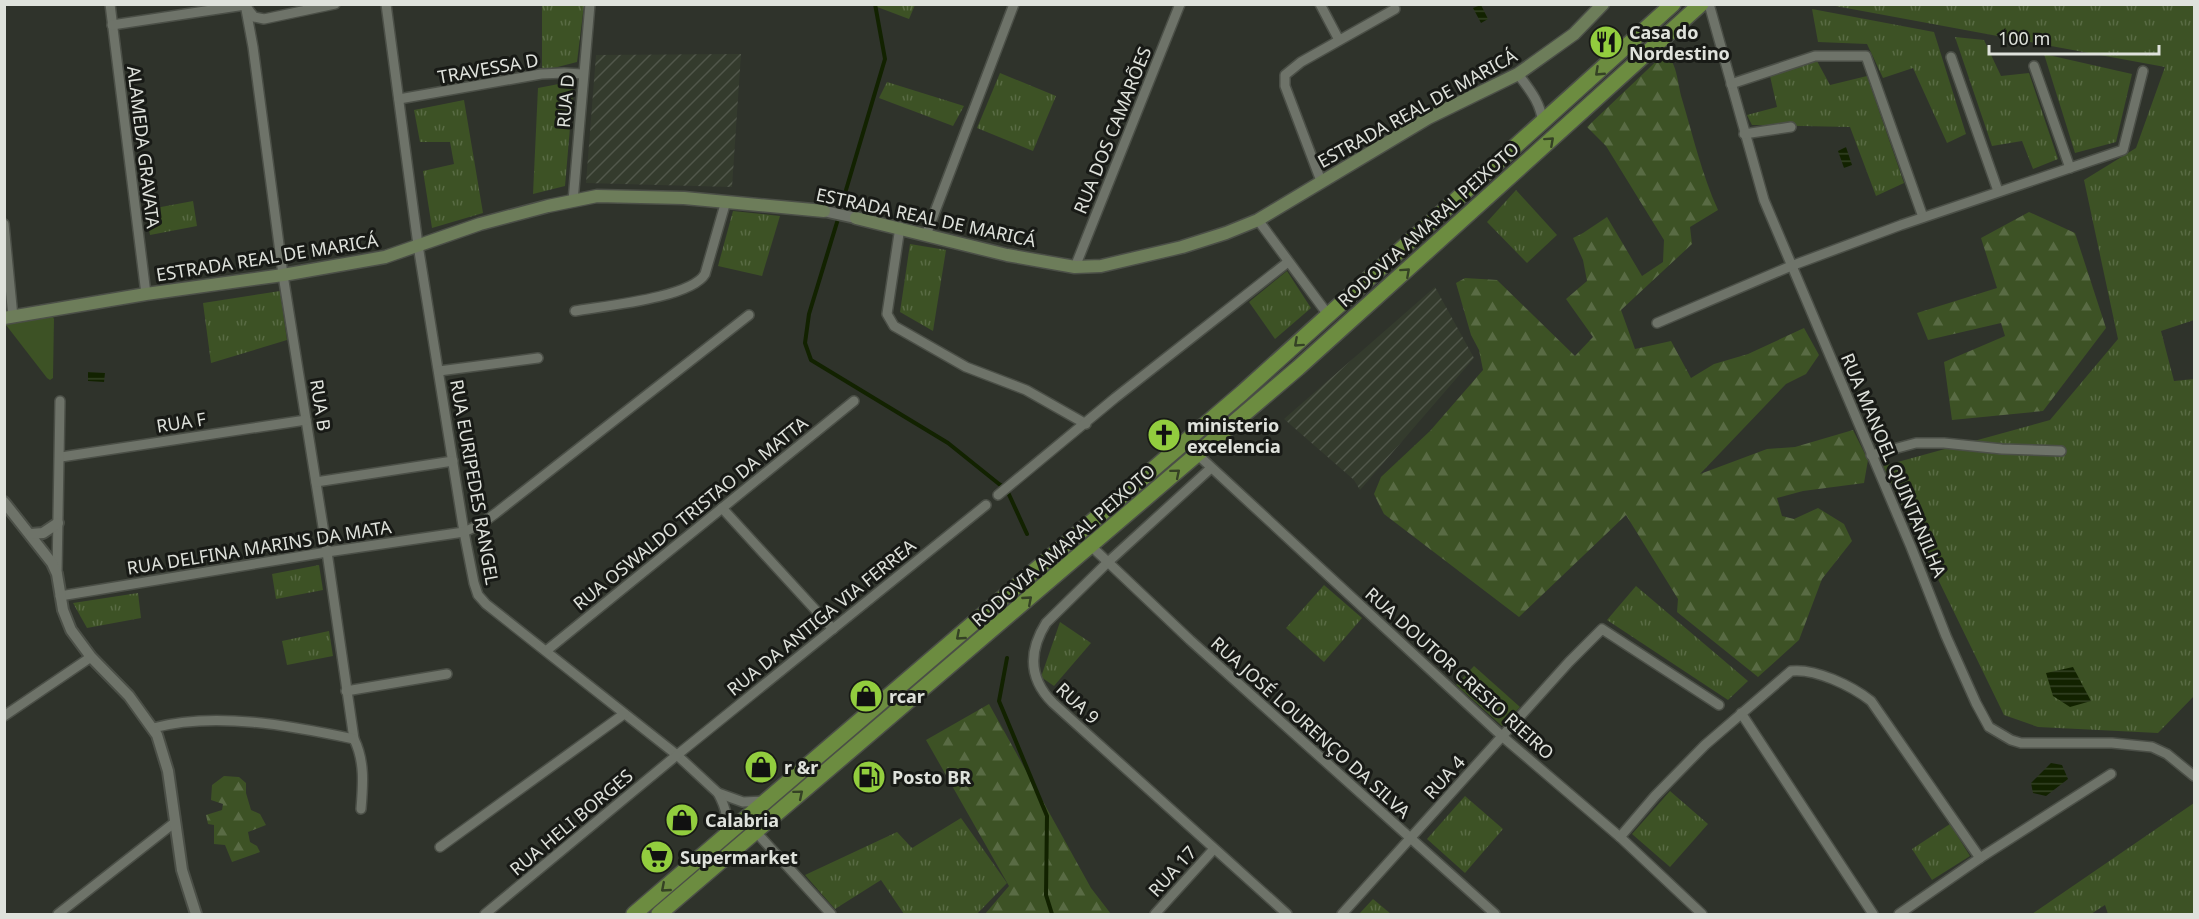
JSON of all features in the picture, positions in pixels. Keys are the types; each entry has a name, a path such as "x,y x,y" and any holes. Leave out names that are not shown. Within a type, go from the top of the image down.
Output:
{"highway":[{"name":"RODOVIA AMARAL PEIXOTO","path":"634,915 1234,400 1543,124 1673,4"},
{"name":"RODOVIA AMARAL PEIXOTO","path":"659,915 1198,455 1371,303 1701,4"}],"main road":[{"name":"ESTRADA REAL DE MARICÁ","path":"856,218 1007,255 1075,267 1101,266 1151,255 1226,233 1258,220 1428,118 1518,74 1574,34 1603,4"},
{"name":"ESTRADA REAL DE MARICÁ","path":"9,318 146,294 283,275 385,256 480,224 597,196 726,201 824,211"}],"street":[{"name":"ALAMEDA GRAVATA","path":"110,4 146,294"},
{"path":"112,25 245,5 254,17 264,19 334,4"},
{"name":"RUA EURIPEDES RANGEL","path":"386,4 418,245 464,532 478,595 486,604 677,755 718,793 724,804 727,818 726,829 721,840"},
{"name":"RUA D","path":"573,201 590,4"},
{"path":"926,235 1014,4"},
{"name":"RUA DOS CAMARÕES","path":"1075,267 1180,4"},
{"path":"1320,4 1339,40"},
{"name":"RUA MANOEL QUINTANILHA","path":"1709,4 1764,200 1855,412 1946,636 1989,727 2021,743 2112,743 2152,747 2175,759 2194,776"},
{"name":"RUA B","path":"245,5 346,691 354,739 359,750 363,782 361,809"},
{"path":"1321,181 1284,79 1287,71 1395,9"},
{"path":"1731,84 1815,56 1866,56 1923,217"},
{"path":"1951,57 1998,191"},
{"path":"2034,66 2070,168"},
{"path":"1657,323 1791,266 1923,217 2123,150 2143,71"},
{"name":"TRAVESSA D","path":"399,99 541,74 583,74"},
{"path":"1518,74 1538,102 1542,111 1543,124"},
{"path":"1538,102 1546,109 1556,112"},
{"path":"1744,134 1791,127"},
{"path":"574,311 645,300 702,280 709,264 726,201"},
{"name":"ESTRADA REAL DE MARICÁ","path":"824,211 856,218"},
{"path":"1258,220 1329,316"},
{"path":"4,224 9,318"},
{"path":"900,227 887,314 894,326 966,367 1026,390 1086,424"},
{"path":"998,495 1115,398 1288,261"},
{"path":"464,532 481,524 496,513 749,315"},
{"path":"439,371 538,358"},
{"path":"60,401 61,457 57,573 63,610 71,630 91,657 129,696 153,729 168,771 182,870 196,915"},
{"name":"RUA OSWALDO TRISTAO DA MATTA","path":"546,651 854,401"},
{"name":"RUA F","path":"61,457 306,420"},
{"path":"1871,454 1916,442 2061,451"},
{"name":"RUA DOUTOR CRESIO RIEIRO","path":"1198,455 1503,736 1620,837 1702,915"},
{"path":"316,482 453,460"},
{"name":"RUA 9","path":"1211,468 1107,563 1046,623 1034,650 1035,680 1045,695 1287,915"},
{"path":"4,502 31,534 57,573"},
{"name":"RUA DA ANTIGA VIA FERREA","path":"677,755 986,505"},
{"path":"722,508 833,629"},
{"path":"31,534 44,533 58,523"},
{"name":"RUA DELFINA MARINS DA MATA","path":"60,596 464,532"},
{"name":"RUA JOSÉ LOURENÇO DA SILVA","path":"1091,546 1190,640 1495,915"},
{"name":"RUA 4","path":"1342,915 1569,662 1602,629 1719,705"},
{"path":"4,716 91,657"},
{"path":"1620,837 1676,773 1741,713 1791,671 1805,670 1862,693 1871,701 1980,858"},
{"path":"346,691 447,674"},
{"path":"1741,713 1873,915"},
{"path":"440,847 624,714"},
{"path":"153,729 196,721 232,721 314,730 354,739"},
{"name":"RUA HELI BORGES","path":"485,915 677,755"},
{"path":"1899,915 1980,858 2111,774"},
{"name":"RUA EURIPEDES RANGEL","path":"718,793 742,802 765,801"},
{"path":"58,915 174,823"},
{"path":"756,832 831,915"},
{"name":"RUA 17","path":"1155,915 1213,850"}],"shaded area":[{"path":"1481,5 1488,19 1481,23 1473,8"},
{"path":"741,54 732,187 586,183 596,55"},
{"path":"1846,147 1852,165 1844,168 1838,151"},
{"path":"1435,287 1474,358 1360,490 1354,480 1284,419"},
{"path":"88,372 105,373 104,382 88,381"},
{"path":"2073,667 2091,701 2070,707 2053,696 2046,673"},
{"path":"2051,763 2062,765 2068,779 2046,796 2033,793 2031,783"}],"green space":[{"path":"542,5 584,5 577,62 542,71"},
{"path":"872,5 915,5 909,19"},
{"path":"1830,5 2194,5 2194,320 2161,331 2174,381 2194,379 2194,696 2158,733 2038,727 2004,715 1883,466 2050,420 2118,339 2084,180 2136,148 2165,67"},
{"path":"1812,9 1934,32 1966,134 1947,143 1913,68 1883,78 1867,44 1818,42"},
{"path":"1955,37 1984,40 2001,76 2029,73 2058,159 2033,169 2022,141 1992,146"},
{"path":"1666,52 1675,69 1698,155 1718,210 1690,227 1692,244 1621,310 1635,349 1671,341 1691,378 1714,364 1748,354 1804,328 1819,355 1806,374 1786,384 1700,474 1767,449 1795,447 1853,430 1868,460 1864,483 1803,491 1777,498 1782,516 1794,519 1818,508 1844,524 1852,541 1822,579 1799,640 1758,677 1677,612 1678,599 1626,515 1519,617 1384,514 1374,494 1381,477 1430,431 1483,370 1479,350 1471,335 1456,283 1465,278 1497,280 1575,356 1593,337 1566,299 1587,281 1583,260 1573,238 1607,217 1642,276 1663,262 1664,240 1606,146 1587,127"},
{"path":"2044,54 2132,74 2116,142 2075,153"},
{"path":"1817,61 1830,85 1867,76 1904,183 1876,196 1850,127 1752,125 1747,115 1777,107 1770,76"},
{"path":"1000,73 1056,96 1033,151 977,128"},
{"path":"574,81 565,186 533,194 538,88"},
{"path":"887,82 964,106 953,126 879,98"},
{"path":"464,100 483,213 432,228 423,171 454,164 450,142 420,142 414,110"},
{"path":"1516,190 1557,235 1527,263 1487,222"},
{"path":"193,201 197,226 150,235 145,210"},
{"path":"733,211 780,216 762,276 718,266"},
{"path":"2029,212 2075,233 2106,328 2043,411 1952,420 1944,362 2005,336 2001,323 1928,340 1917,313 1997,288 1981,238"},
{"path":"910,244 946,250 933,331 900,312"},
{"path":"1287,271 1311,308 1275,339 1249,302"},
{"path":"280,291 287,340 211,363 203,303"},
{"path":"52,315 54,319 53,378 50,380 6,325 6,321"},
{"path":"319,565 323,590 276,599 272,574"},
{"path":"1324,585 1362,618 1324,662 1286,628"},
{"path":"1636,586 1748,681 1728,700 1607,620"},
{"path":"138,593 141,618 87,628 73,603"},
{"path":"1060,622 1091,643 1054,686 1041,677"},
{"path":"329,631 333,656 287,665 282,641"},
{"path":"1474,666 1520,707 1502,726 1456,685"},
{"path":"989,704 1091,888 1111,914 985,914 1009,886 926,740"},
{"path":"224,776 239,777 246,783 246,793 251,810 260,814 266,825 248,832 250,842 257,846 260,852 232,862 225,845 214,844 214,825 208,824 206,815 222,810 223,804 211,800 212,785"},
{"path":"1670,791 1708,824 1670,867 1632,834"},
{"path":"1465,796 1503,829 1465,873 1427,839"},
{"path":"2194,803 2194,914 2108,914 2105,905 2091,914 2032,914"},
{"path":"961,818 1007,883 977,914 904,914 881,880 835,909 805,875 897,832 912,848"},
{"path":"1950,824 1970,856 1932,880 1912,849"},
{"path":"1373,899 1391,914 1359,914"}],"waterway":[{"path":"846,190 885,59 875,4"},
{"path":"838,219 809,314 805,343 811,360 948,443 1006,488 1027,534"},
{"path":"1007,658 999,701 1047,816 1046,895 1052,914"}],"place":[{"name":"Casa do Nordestino","path":"1606,42"},
{"name":"ministerio excelencia","path":"1164,435"},
{"name":"rcar","path":"866,696"},
{"name":"r &r","path":"761,767"},
{"name":"Posto BR","path":"869,777"},
{"name":"Calabria","path":"682,820"},
{"name":"Supermarket","path":"657,857"}]}
